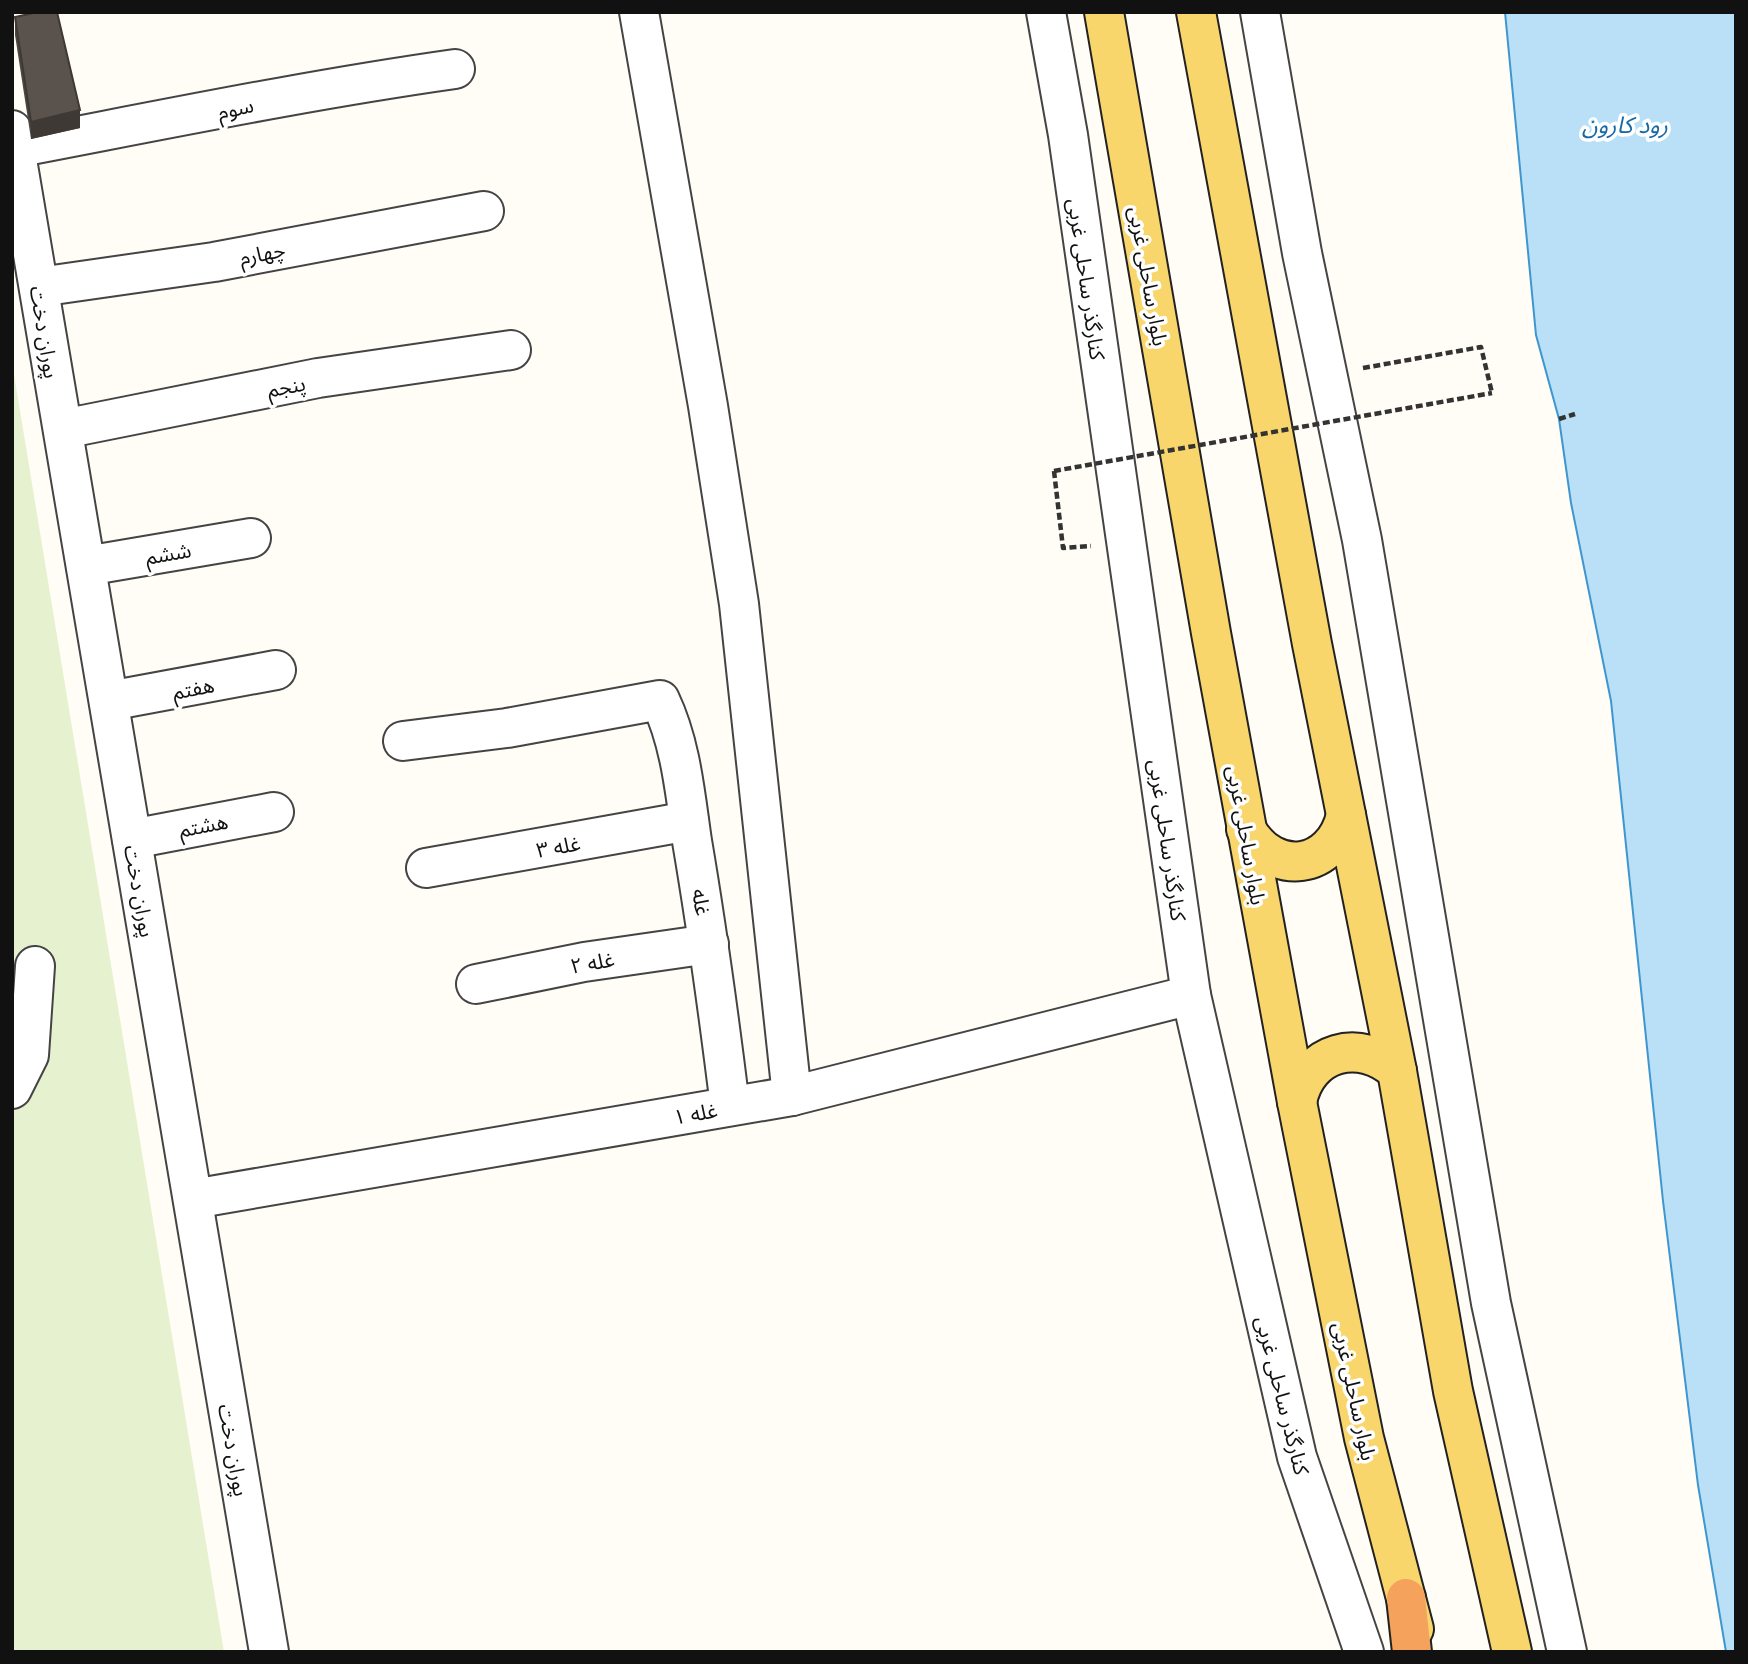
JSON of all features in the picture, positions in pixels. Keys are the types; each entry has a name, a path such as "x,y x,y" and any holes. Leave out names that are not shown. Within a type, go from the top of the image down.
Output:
{"highway":[{"path":"1406,1598 1412,1652"}],"main road":[{"name":"بلوار ساحلی غربی","path":"1104,12 1297,1102 1364,1438 1420,1652"},
{"path":"1196,12 1346,815 1397,1071 1453,1391 1512,1652"},
{"path":"1247,829 1262,851 1288,861 1301,861 1327,850 1336,840 1346,815"},
{"path":"1297,1102 1299,1089 1314,1067 1337,1054 1363,1052 1387,1062 1397,1071"}],"street":[{"path":"639,12 708,406 739,604 792,1096"},
{"name":"کنارگذر ساحلی غربی","path":"1046,12 1070,148 1191,995 1297,1457 1364,1652"},
{"path":"1260,12 1302,253 1362,540 1491,1303 1567,1652"},
{"name":"سوم","path":"14,139 201,115 297,93 455,69"},
{"name":"پوران دخت","path":"14,139 269,1652"},
{"name":"چهارم","path":"39,287 214,262 484,211"},
{"name":"پنجم","path":"62,429 318,378 511,350"},
{"name":"ششم","path":"86,566 251,538"},
{"name":"هفتم","path":"109,701 276,670"},
{"name":"غله","path":"403,741 507,728 660,700 674,729 709,944 730,1106"},
{"name":"هشتم","path":"132,839 274,812"},
{"name":"غله ۳","path":"426,868 689,821"},
{"name":"غله ۲","path":"475,984 573,964 709,944"},
{"path":"12,1089 29,1055 35,965"},
{"name":"غله ۱","path":"193,1199 792,1096 1191,995"}],"path":[{"path":"1063,548 1054,471 1492,393 1481,347 1328,374"},
{"path":"1559,419 1575,414"}],"green space":[{"path":"12,362 224,1652 12,1652"}],"water":[{"name":"رود کارون","path":"1505,12 1736,12 1736,1652 1726,1652 1698,1485 1663,1201 1611,701 1571,503 1559,419 1536,335"}],"building":[{"path":"38,12 57,12 80,110 31,122 15,17"}]}
